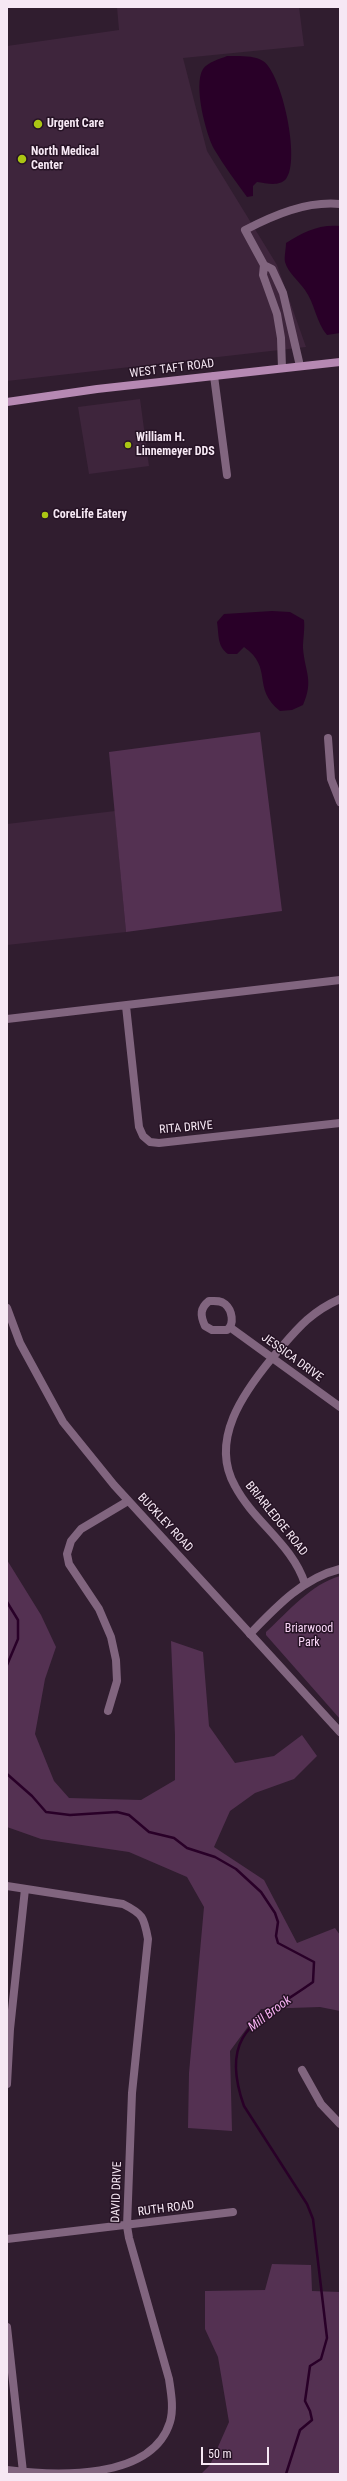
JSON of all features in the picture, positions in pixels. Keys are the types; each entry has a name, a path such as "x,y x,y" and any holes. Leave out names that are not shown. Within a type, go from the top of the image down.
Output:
{"main road":[{"name":"WEST TAFT ROAD","path":"7,402 340,362"}],"street":[{"path":"282,368 281,338 277,314 263,275 264,266 245,230 270,216 294,208 328,203 340,204"},
{"path":"264,266 272,269 283,293 300,366"},
{"path":"214,376 227,475"},
{"path":"328,738 331,779 340,802"},
{"path":"7,1019 340,980"},
{"name":"RITA DRIVE","path":"126,1006 139,1127 143,1136 150,1142 159,1143 199,1140 340,1123"},
{"name":"BRIARLEDGE ROAD","path":"305,1584 295,1559 248,1507 234,1486 228,1471 228,1433 236,1410 255,1377 272,1359 302,1322 321,1307 340,1299"},
{"name":"BUCKLEY ROAD","path":"7,1308 20,1344 59,1416 128,1500 340,1732"},
{"name":"JESSICA DRIVE","path":"230,1328 340,1407"},
{"path":"108,1711 117,1681 116,1660 110,1637 99,1609 69,1564 67,1554 71,1541 80,1529 128,1500"},
{"path":"250,1634 278,1606 305,1584 330,1571 340,1569"},
{"name":"DAVID DRIVE","path":"7,1886 123,1904 137,1911 145,1920 148,1939 132,2093 127,2226 128,2238 169,2379 172,2400 170,2421 163,2437 149,2452 137,2460 119,2467 66,2473 7,2470"},
{"path":"7,2084 10,2029 25,1889"},
{"path":"302,2070 321,2104 340,2124"},
{"name":"RUTH ROAD","path":"7,2239 127,2226 233,2212"},
{"path":"7,2327 23,2472"}],"shaded area":[{"path":"117,7 299,7 304,46 183,58 207,151 277,265 306,347 7,381 7,46 119,30"},
{"path":"227,56 246,56 259,59 263,61 270,69 277,82 283,99 290,137 290,169 286,179 276,184 257,182 253,186 253,196 247,197 214,149 204,121 200,97 200,76 203,69 211,63"},
{"path":"325,226 340,226 340,333 327,335 320,324 308,295 286,266 286,243 299,235 318,228"},
{"path":"140,399 149,466 89,474 78,407"},
{"path":"272,611 290,612 304,620 303,648 308,676 308,689 303,705 292,710 280,711 271,703 266,694 261,670 253,655 244,647 237,654 228,654 224,651 219,640 217,622 224,614"},
{"path":"115,811 126,932 7,945 7,824"}],"green space":[{"path":"260,732 282,911 126,932 109,752"},
{"path":"7,1560 41,1615 56,1647 45,1679 35,1734 54,1781 69,1798 141,1800 175,1780 175,1735 171,1641 203,1652 209,1726 235,1763 274,1756 302,1735 317,1756 294,1779 255,1793 230,1811 214,1847 264,1880 297,1943 335,1928 340,1935 340,2011 320,2007 261,2009 230,2051 232,2131 188,2128 189,2073 204,1907 187,1877 129,1852 41,1839 7,1827"},
{"name":"Briarwood Park","path":"340,1576 340,1719 266,1635 266,1632 300,1600 319,1585"},
{"path":"272,2264 311,2265 312,2291 340,2292 340,2474 201,2474 210,2465 229,2422 218,2357 205,2329 205,2291 265,2290"}],"waterway":[{"name":"Mill Brook","path":"7,1602 18,1620 18,1639 7,1665"},
{"name":"Mill Brook","path":"7,1774 32,1796 46,1812 70,1815 117,1812 129,1815 149,1832 174,1838 187,1848 215,1857 236,1869 261,1892 275,1913 278,1922 276,1936 278,1943 314,1962 313,1982 261,2018 248,2030 240,2043 236,2060 237,2080 244,2106 307,2204 313,2219 327,2338 321,2359 310,2366 305,2401 310,2411 312,2420 300,2430 286,2474"}],"place":[{"name":"Urgent Care","path":"38,124"},
{"name":"North Medical Center","path":"22,159"},
{"name":"William H. Linnemeyer DDS","path":"128,445"},
{"name":"CoreLife Eatery","path":"45,515"}]}
